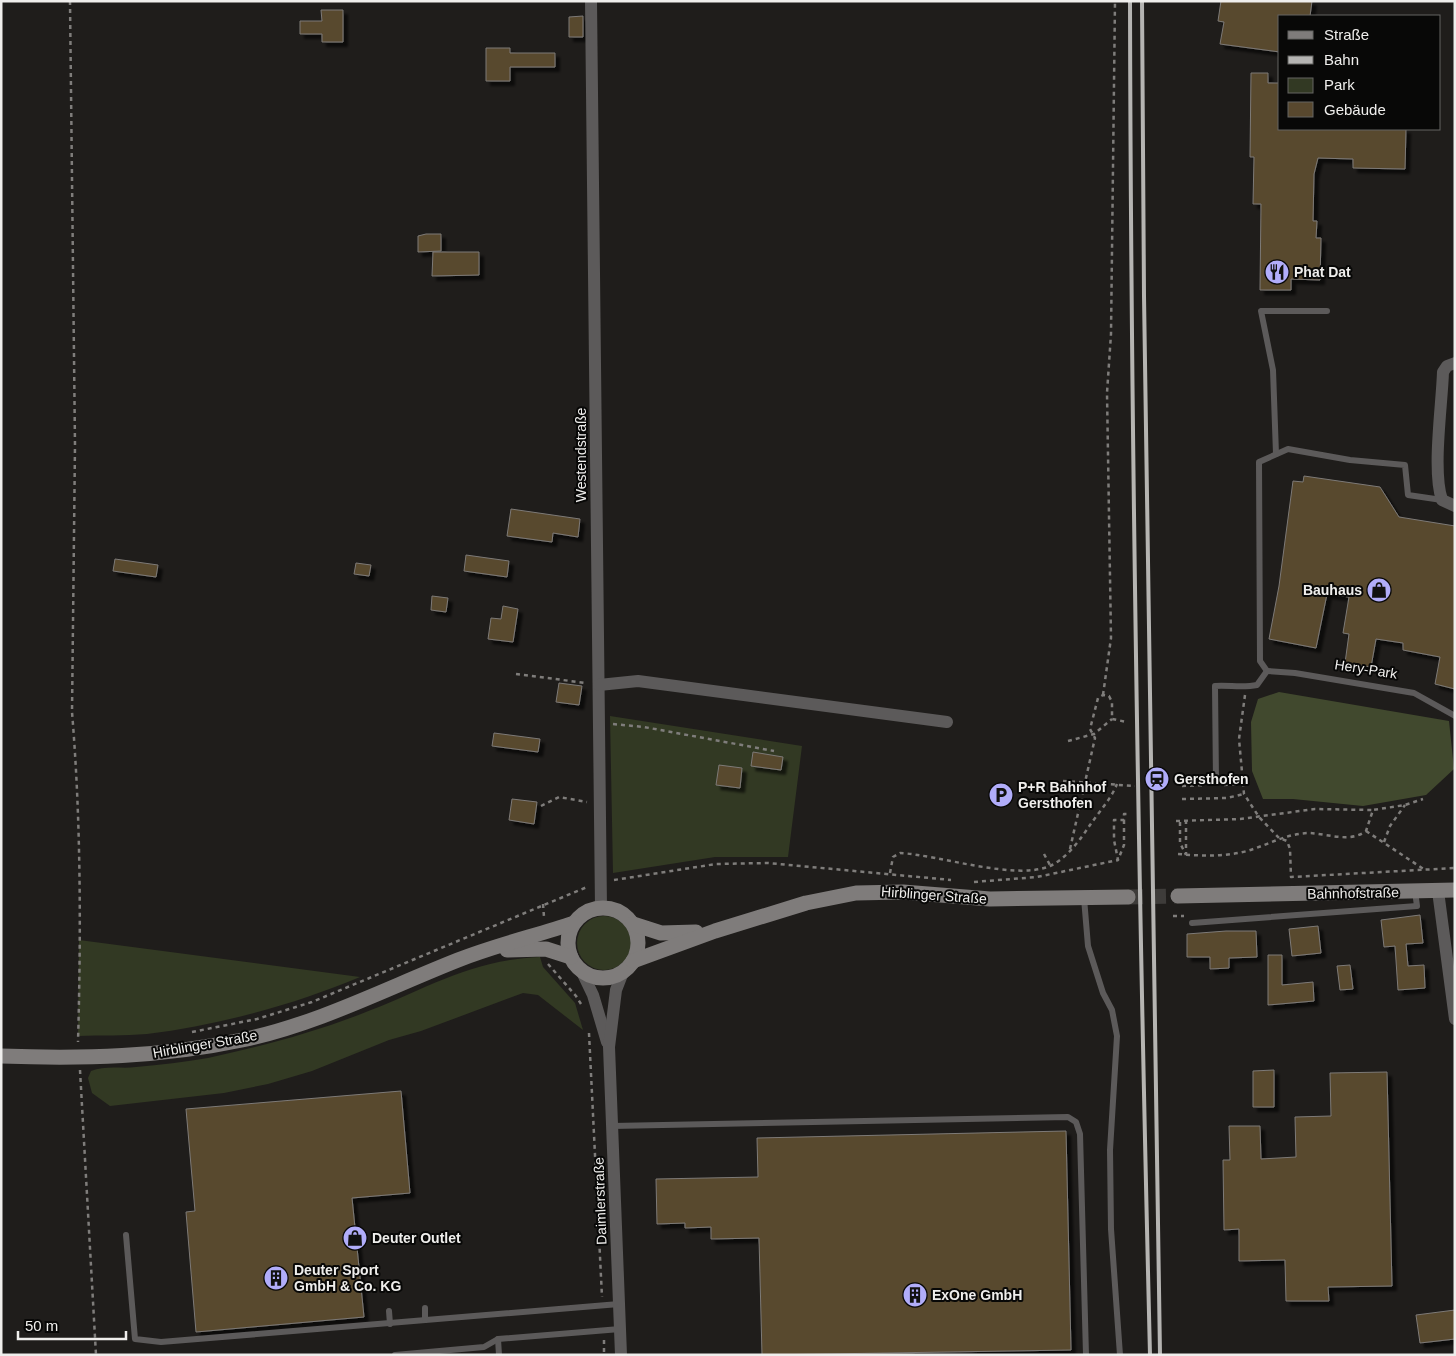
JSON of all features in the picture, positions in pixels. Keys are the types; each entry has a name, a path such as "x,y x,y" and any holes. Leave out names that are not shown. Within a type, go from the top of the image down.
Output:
{"main road":[{"name":"Bahnhofstraße","path":"1178,896 1455,890"},
{"name":"Hirblinger Straße","path":"581,970 602,978 715,931 806,903 856,893 903,892 990,899 1128,897"},
{"name":"Hirblinger Straße","path":"1,1056 79,1059 177,1052 244,1040 355,1004 496,945 574,923 585,913 601,908 620,911 633,924 661,933 715,931"},
{"path":"574,923 568,937 571,957 581,970"},
{"path":"628,966 638,940 633,924"},
{"name":"Hirblinger Straße","path":"456,961 507,950 530,948 546,949 571,957"}],"street":[{"name":"Westendstraße","path":"591,1 601,908"},
{"path":"1455,363 1447,366 1443,372 1438,467 1438,490 1442,500 1455,506"},
{"path":"599,685 638,681 947,722"},
{"path":"1438,891 1455,1019"},
{"name":"Daimlerstraße","path":"621,1355 609,1047 616,990 628,966"},
{"name":"Daimlerstraße","path":"581,970 594,995 609,1047"}],"lane":[{"path":"1276,454 1273,370 1261,311 1327,311"},
{"path":"1216,782 1215,686 1231,685 1246,687 1257,685 1267,671 1260,661 1259,462 1288,449 1350,460 1405,465 1408,495 1442,500"},
{"name":"Hery-Park","path":"1267,671 1295,673 1414,692 1455,716"},
{"path":"1192,923 1417,906 1415,892"},
{"path":"1084,898 1088,946 1103,993 1112,1010 1117,1036 1110,1150 1111,1229 1120,1355"},
{"path":"612,1126 1068,1116 1076,1122 1080,1134 1086,1355"},
{"path":"126,1235 135,1339 161,1342 619,1304"},
{"path":"425,1308 425,1320"},
{"path":"389,1311 390,1324"},
{"path":"394,1355 444,1353 484,1347 498,1339 620,1329"},
{"path":"498,1339 499,1355"}],"path":[{"path":"70,1 75,444 72,712 76,802 79,1059 96,1355"},
{"path":"1070,850 1083,784 1095,738 1090,729 1096,700 1103,695 1111,638 1107,393 1111,334 1115,1"},
{"path":"516,674 599,685"},
{"path":"1246,687 1239,739 1244,794 1259,817 1279,838 1287,841 1290,850 1291,877 1455,868"},
{"path":"1103,695 1111,699 1112,719"},
{"path":"1112,719 1127,722"},
{"path":"1068,741 1094,734 1112,719"},
{"path":"600,722 644,727 774,751"},
{"path":"1063,782 1135,786"},
{"path":"890,873 893,857 900,852 1004,869 1028,870 1050,866 1070,850 1082,837 1117,784"},
{"path":"1182,799 1227,798 1244,794"},
{"path":"540,806 559,797 600,804"},
{"path":"1176,822 1259,817 1315,808 1372,810 1405,805 1422,799"},
{"path":"1384,842 1390,826 1405,805"},
{"path":"1366,831 1372,810"},
{"path":"1118,860 1124,845 1124,814 1128,814"},
{"path":"1118,860 1114,840 1114,820 1124,820"},
{"path":"1186,820 1186,855"},
{"path":"1180,822 1180,843 1186,855"},
{"path":"1366,831 1425,871"},
{"path":"1178,854 1202,857 1225,855 1248,850 1279,838 1310,833 1352,837 1366,831"},
{"path":"1044,854 1050,866"},
{"path":"1021,879 1096,866 1118,860"},
{"path":"546,960 552,971 576,996 584,1010"},
{"path":"589,1027 602,1306"},
{"path":"604,1330 604,1355"}],"green space":[{"path":"1279,692 1449,721 1454,769 1426,795 1363,806 1293,799 1263,799 1252,771 1251,722 1258,699"},
{"path":"610,716 802,746 788,857 715,857 613,873"},
{"path":"604,916 614,918 623,924 629,933 631,943 629,953 623,962 614,968 604,970 594,968 585,962 579,953 577,943 579,933 585,924 594,918"},
{"path":"79,940 360,977 256,1013 202,1025 147,1034 78,1036"},
{"path":"540,957 543,967 575,1003 583,1030 538,995 523,993 421,1031 389,1040 312,1071 268,1084 224,1093 110,1106 92,1093 88,1078 91,1071 96,1069 131,1068 181,1062 247,1049 342,1021 469,970 515,959"}],"building":[{"path":"1221,1 1312,1 1310,15 1278,15 1278,52 1220,44 1224,22 1218,21"},
{"path":"321,10 343,10 343,42 322,42 322,34 300,34 300,21 322,21"},
{"path":"583,16 583,37 569,37 569,17"},
{"path":"486,48 510,48 510,53 555,53 555,67 510,67 510,81 486,81"},
{"path":"1251,73 1268,73 1268,83 1278,83 1278,130 1406,130 1405,169 1353,168 1353,159 1318,158 1314,174 1313,221 1317,221 1316,238 1321,238 1320,280 1291,279 1291,290 1260,290 1261,204 1253,204 1254,157 1250,157"},
{"path":"441,234 441,251 418,252 418,236"},
{"path":"433,252 479,252 479,275 432,276"},
{"name":"Bauhaus","path":"1304,476 1380,487 1399,517 1455,526 1455,689 1435,684 1440,657 1403,650 1403,643 1376,639 1371,667 1345,663 1349,634 1343,633 1349,597 1327,594 1316,648 1269,639 1279,586 1293,481 1303,482"},
{"path":"511,509 580,519 578,537 553,533 552,542 507,536"},
{"path":"466,555 509,561 507,577 464,571"},
{"path":"115,559 158,565 156,577 113,571"},
{"path":"356,563 371,565 369,576 354,574"},
{"path":"432,596 448,598 446,612 431,610"},
{"path":"503,606 518,609 513,642 488,639 491,618 501,619"},
{"path":"559,683 582,686 579,705 556,702"},
{"path":"494,733 540,739 538,752 492,746"},
{"path":"753,752 783,757 781,770 751,766"},
{"path":"719,765 742,768 740,788 716,785"},
{"path":"512,799 537,802 534,824 509,820"},
{"path":"1420,915 1423,943 1406,944 1408,966 1424,965 1425,988 1398,990 1395,946 1384,947 1381,920"},
{"path":"1318,926 1321,953 1292,956 1289,929"},
{"path":"1256,931 1257,957 1229,958 1229,968 1210,969 1210,957 1187,957 1187,934"},
{"path":"1268,955 1282,955 1282,985 1313,982 1314,1001 1268,1005"},
{"path":"1350,965 1353,989 1340,990 1337,966"},
{"path":"1274,1070 1274,1107 1253,1107 1253,1071"},
{"path":"1387,1072 1392,1286 1328,1287 1329,1301 1286,1301 1285,1260 1239,1261 1239,1229 1224,1230 1223,1160 1230,1160 1229,1126 1260,1126 1261,1159 1296,1157 1295,1117 1331,1116 1330,1073"},
{"path":"401,1091 410,1193 352,1198 364,1317 196,1332 186,1212 195,1211 186,1109"},
{"name":"ExOne GmbH","path":"1066,1131 1071,1350 762,1355 759,1238 711,1239 711,1227 685,1228 685,1223 657,1224 656,1179 758,1177 757,1138"},
{"path":"1455,1310 1455,1339 1420,1343 1416,1315"}],"tunnel":[{"path":"1128,897 1178,896"}],"railway":[{"path":"1130,1 1136,678 1150,1355"},
{"path":"1142,1 1144,296 1160,1355"}],"place":[{"name":"Phat Dat","path":"1277,272"},
{"name":"Bauhaus","path":"1379,590"},
{"name":"Gersthofen","path":"1157,779"},
{"name":"P+R Bahnhof Gersthofen","path":"1001,795"},
{"name":"Deuter Outlet","path":"355,1238"},
{"name":"Deuter Sport GmbH & Co. KG","path":"276,1278"},
{"name":"ExOne GmbH","path":"915,1295"}]}
